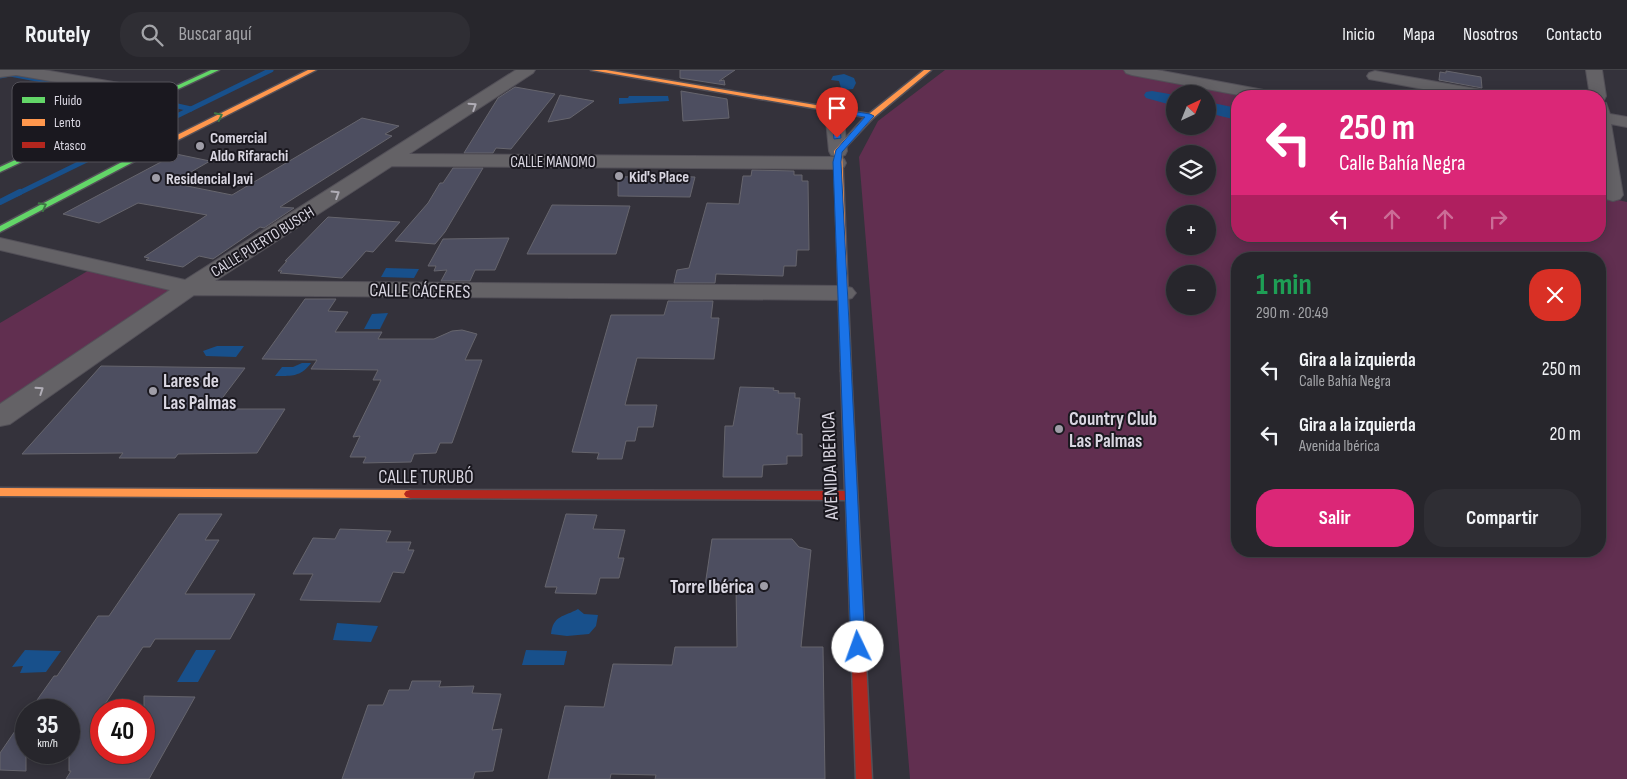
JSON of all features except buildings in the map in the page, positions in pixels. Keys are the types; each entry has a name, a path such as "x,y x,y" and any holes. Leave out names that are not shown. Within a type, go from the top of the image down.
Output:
{"main road":[{"path":"178,87 216,70"},
{"path":"178,137 313,70"},
{"path":"594,70 870,116"},
{"path":"838,157 870,116 928,70"},
{"name":"AVENIDA IBÉRICA","path":"838,157 864,779"},
{"path":"0,170 17,162"},
{"path":"0,229 128,162"},
{"name":"CALLE TURUBÓ","path":"0,492 851,496"}],"street":[{"path":"0,72 16,70 85,82"},
{"name":"CALLE PUERTO BUSCH","path":"0,418 189,288 527,70"},
{"path":"1132,70 1151,72 1240,90"},
{"path":"1594,70 1597,90"},
{"path":"1374,78 1450,90"},
{"name":"AVENIDA IBÉRICA","path":"834,110 838,157"},
{"path":"1606,116 1627,122"},
{"path":"1606,151 1613,195"},
{"name":"CALLE MANOMO","path":"389,160 838,157"},
{"name":"CALLE CÁCERES","path":"0,244 189,288 844,294"}],"shaded area":[{"name":"Country Club Las Palmas","path":"945,70 1123,70 1201,85 1166,85 1166,135 1216,135 1216,88 1231,91 1231,242 1606,242 1606,197 1627,202 1627,779 910,779 859,157 878,121"},
{"path":"91,269 172,290 0,407 0,323"}],"water":[{"path":"844,74 854,78 856,83 853,89 844,90 841,88 839,81 831,80 833,76"},
{"path":"1146,92 1166,93 1166,104 1146,98 1144,95"},
{"path":"629,96 668,96 669,101 619,104 619,98 628,98"},
{"path":"1216,104 1231,107 1231,119 1216,115"},
{"path":"386,268 419,269 414,278 381,277"},
{"path":"388,313 380,329 364,329 372,314"},
{"path":"217,346 244,346 236,357 206,356 203,351"},
{"path":"302,363 311,363 303,371 291,376 275,376 282,367 293,367"},
{"path":"578,609 584,614 598,615 596,626 589,634 567,636 551,634 554,623 557,620"},
{"path":"337,623 378,626 371,642 333,640"},
{"path":"25,650 61,651 46,672 20,673 23,666 12,667"},
{"path":"196,650 216,650 198,682 177,682"},
{"path":"526,650 567,651 564,665 522,665"}],"waterway":[{"path":"178,115 271,70"},
{"path":"0,76 10,74 53,82"},
{"path":"178,106 191,109"},
{"path":"17,194 83,162"},
{"path":"0,202 20,192"}],"traffic: fast":[{"path":"178,88 216,70"},
{"path":"0,170 17,162"},
{"path":"0,229 129,162"}],"traffic: slow":[{"path":"178,137 313,70"},
{"path":"594,70 870,116"},
{"path":"846,371 838,151 870,116 928,70"},
{"path":"0,492 410,494"}],"traffic: jam":[{"path":"846,371 864,779"},
{"path":"410,494 851,496"}],"place":[{"name":"Comercial Aldo Rifarachi","path":"200,146"},
{"name":"Kid's Place","path":"619,176"},
{"name":"Residencial Javi","path":"156,178"},
{"name":"Lares de Las Palmas","path":"153,391"},
{"name":"Country Club Las Palmas","path":"1059,429"},
{"name":"Torre Ibérica","path":"764,586"}],"route":[{"path":"837,138 834,110 870,116 838,151 837,162 858,647"}]}
